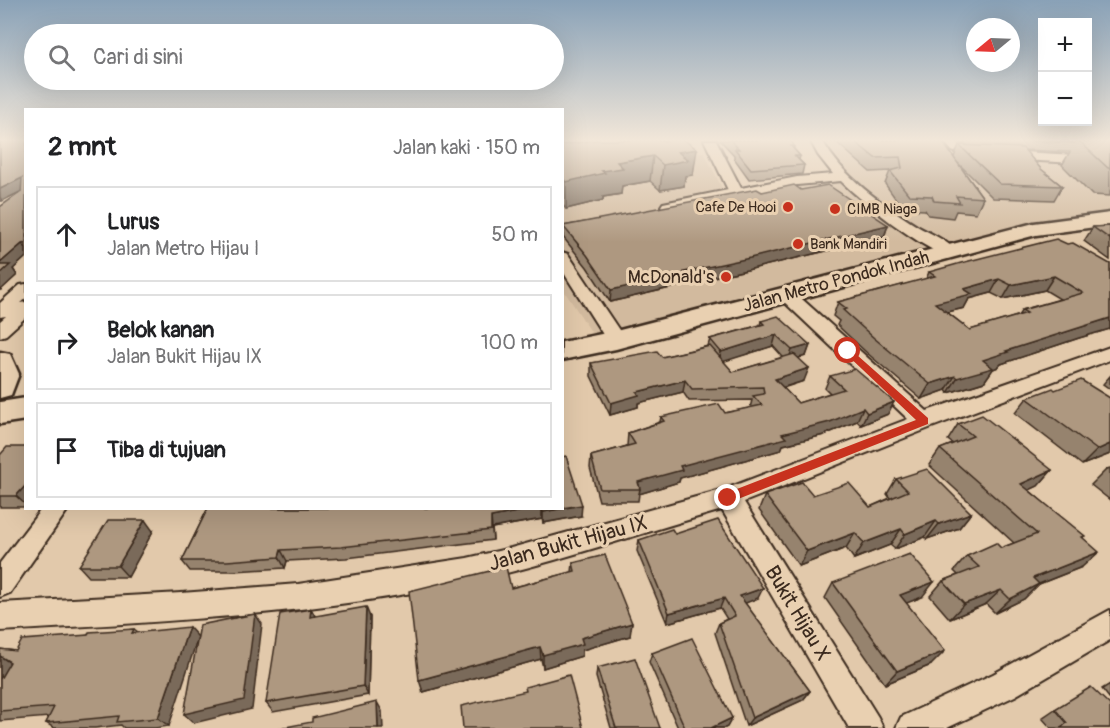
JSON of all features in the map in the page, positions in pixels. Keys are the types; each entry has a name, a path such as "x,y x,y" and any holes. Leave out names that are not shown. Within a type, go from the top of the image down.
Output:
{"highway":[{"name":"Jalan Metro Pondok Indah","path":"564,335 606,335 787,295 1044,214 1110,210"},
{"name":"Jalan Metro Pondok Indah","path":"564,350 606,335 940,246 1054,225 1110,219"},
{"path":"0,413 24,409"}],"street":[{"path":"727,174 736,192"},
{"path":"842,174 863,194 940,246"},
{"path":"656,208 736,192 846,178"},
{"path":"564,261 571,284 606,335"},
{"path":"0,325 24,292"},
{"path":"787,295 924,421"},
{"path":"0,325 24,308"},
{"name":"Jalan Bukit Hijau IX","path":"0,617 298,597 467,570 511,560 728,498 924,421 1110,353"},
{"name":"Bukit Hijau X","path":"728,498 867,728"},
{"path":"0,585 56,510"},
{"path":"912,728 1004,685 1110,624"}],"shaded area":[{"path":"564,174 715,174 722,188 728,189 822,174 1110,174 1110,225 1093,224 928,263 601,347 564,291"}],"building":[{"path":"0,174 24,174 24,244 0,263 0,207 21,192 22,178 0,189"},
{"path":"564,174 601,174 566,182"},
{"path":"892,174 966,174 983,198 956,196 960,203 934,201 932,196 909,195"},
{"path":"989,174 1047,174 1062,186 1000,184"},
{"path":"794,185 801,190 828,185 888,225 611,290 564,227 757,189 762,192"},
{"path":"1110,226 1110,239 1093,227"},
{"path":"1056,239 1067,244 1073,243 1110,264 1110,318 983,360 993,368 930,384 874,338 843,310 847,309 838,302 935,276 929,272","holes":["1054,276 1083,293 1022,310 1027,313 970,330 935,303 972,294 964,289 999,279 1011,285"]},
{"path":"0,265 10,265 0,274"},
{"path":"778,316 810,345 792,350 776,335 721,352 710,339 764,324 761,321"},
{"path":"710,346 733,372 794,354 809,368 775,379 798,403 844,389 830,376 855,369 894,402 867,413 863,408 830,422 782,434 786,438 680,466 682,470 638,482 640,489 600,489 591,456 635,444 628,433 664,421 661,417 719,404 725,413 762,405 753,396 764,394 763,387 692,389 685,380 637,392 639,395 611,403 591,363 657,351 662,357"},
{"path":"1081,380 1110,398 1110,444 1097,450 1027,398"},
{"path":"982,415 1052,470 1021,484 1085,536 1082,537 1099,552 1033,578 1039,584 1010,599 1001,590 964,604 943,581 979,567 967,556 996,543 1001,548 1037,534 940,449 973,436 958,424"},
{"path":"7,447 24,447 24,487 16,496 0,496 0,455"},
{"path":"564,456 566,456 582,505 564,508"},
{"path":"927,469 971,513 939,524 936,521 905,534 901,529 864,543 855,533 807,551 765,495 802,482 813,495 849,483 870,507 908,491 896,479"},
{"path":"207,510 527,510 491,517 491,530 341,547 281,550 279,557 227,561 182,561"},
{"path":"108,520 145,520 118,566 79,566"},
{"path":"718,520 763,588 740,596 810,691 752,718 719,623 735,616 724,598 669,613 639,540 672,529 675,534"},
{"path":"910,554 934,582 900,595 945,651 897,671 833,583"},
{"path":"605,555 632,623 581,638 583,644 543,655 540,647 419,680 409,591 506,567 511,588 575,571 573,563"},
{"path":"366,607 363,686 266,703 280,614 311,609 310,617"},
{"path":"255,614 244,700 184,714 200,625"},
{"path":"189,627 158,718 117,722 119,716 46,723 54,707 0,711 0,679 10,662 0,656 0,649 16,651 22,640 88,635 89,632 134,629 132,633"},
{"path":"692,638 732,718 711,728 685,728 652,653"},
{"path":"635,658 660,728 616,728 597,668"},
{"path":"569,675 583,728 463,728 461,706 526,691 525,687"},
{"path":"1091,687 1110,705 1110,728 1061,728 1067,723 1055,709"},
{"path":"377,702 378,728 280,728 312,722 312,718"}],"place":[{"name":"Cafe De Hooi","path":"788,207"},
{"name":"CIMB Niaga","path":"835,209"},
{"name":"Bank Mandiri","path":"798,244"},
{"name":"McDonald's","path":"726,277"}],"route":[{"path":"728,498 924,421 848,351"}]}
